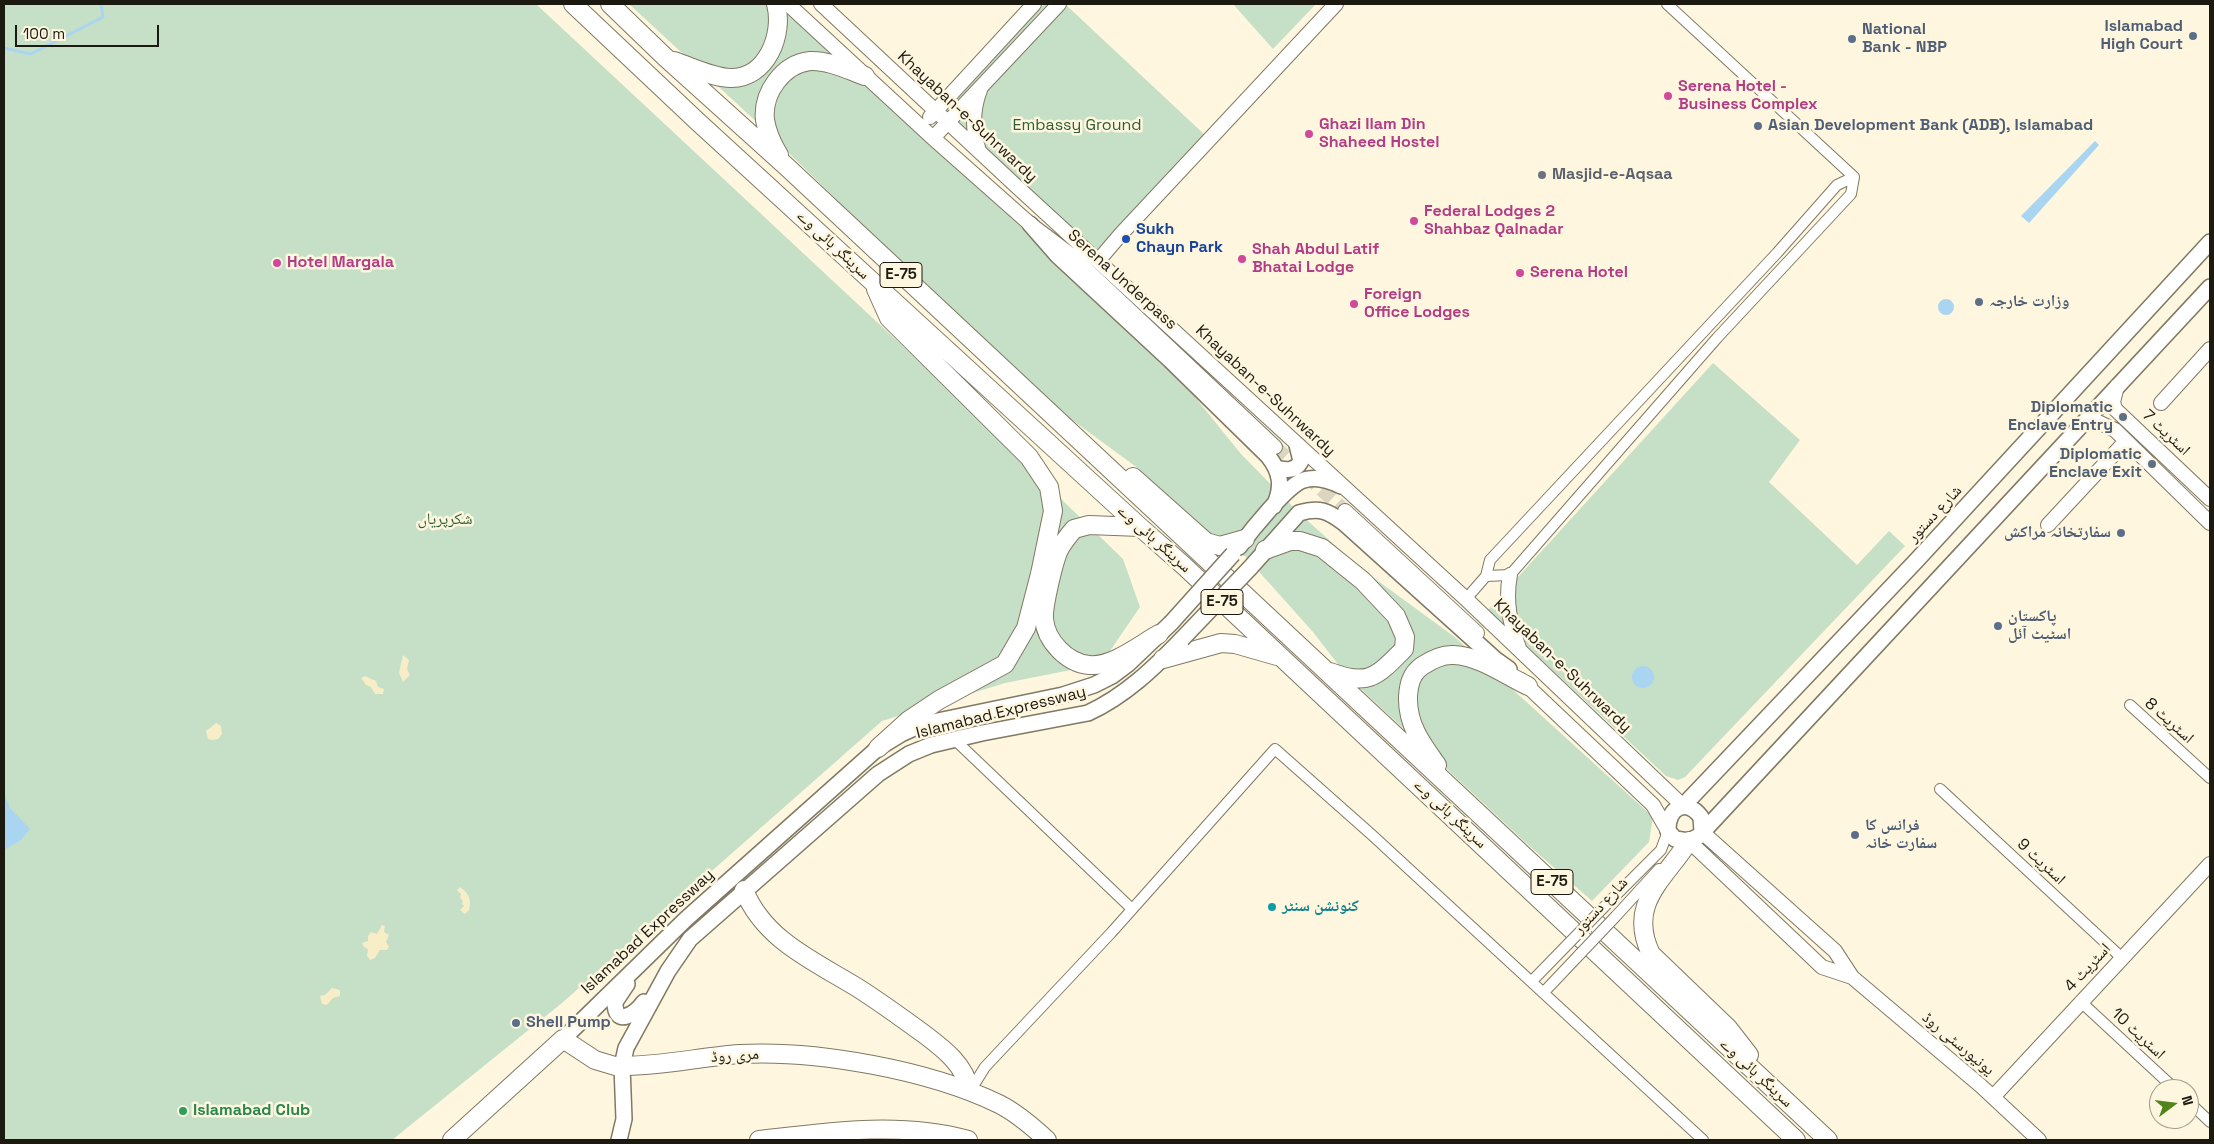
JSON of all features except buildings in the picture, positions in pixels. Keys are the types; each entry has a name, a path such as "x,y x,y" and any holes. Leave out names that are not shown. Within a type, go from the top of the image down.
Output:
{"highway":[{"name":"سرینگر ہائی وے","path":"573,4 874,283 1183,565 1796,1140"},
{"name":"سرینگر ہائی وے","path":"610,4 1828,1140"},
{"path":"665,57 716,76 740,77 758,67 771,52 779,26 776,4"},
{"path":"786,167 774,147 765,118 766,102 773,86 784,73 798,64 818,61 865,76"},
{"path":"874,283 889,318 1029,457 1049,487 1053,511 1026,628 1005,664 938,700 909,720 878,748"},
{"path":"1073,436 1110,456 1206,542 1220,546 1245,539"},
{"path":"1140,527 1090,525 1074,529 1060,549 1052,572 1044,618 1049,636 1059,651 1074,660 1090,665 1108,662 1165,628"},
{"path":"1265,550 1290,541 1300,541 1322,548 1363,581 1383,601 1396,616 1403,629 1404,649 1380,672 1365,679 1349,679 1327,671"},
{"path":"1163,659 1221,643 1235,644 1282,657"},
{"path":"1461,798 1420,741 1411,725 1407,709 1409,684 1416,671 1433,659 1453,654 1475,659 1528,686"},
{"path":"1691,838 1654,888 1646,904 1642,919 1644,940 1651,954 1666,971 1728,1028 1745,1050 1763,1080"},
{"path":"744,890 748,901 764,925 786,944 860,989 939,1045 961,1067 968,1081 970,1092"},
{"path":"452,1140 464,1134 562,1039"},
{"name":"مری روڈ","path":"562,1039 595,1060 607,1065 622,1066 738,1054 800,1056 864,1064 936,1080 1001,1104 1027,1122 1047,1140"},
{"path":"758,1140 810,1134 883,1130 930,1131 968,1140"}],"main road":[{"path":"788,4 933,138 1030,224 1058,256 1268,456 1276,468 1281,484 1274,506"},
{"name":"Khayaban-e-Suhrwardy","path":"821,4 935,112 1466,599 1683,806"},
{"path":"922,126 1034,4"},
{"path":"933,138 1058,4"},
{"path":"1098,261 1336,4"},
{"path":"979,152 973,126 975,106 981,87"},
{"name":"Serena Underpass","path":"1030,224 1071,255 1275,447"},
{"name":"شارع دستور","path":"1683,806 1916,561 2210,242"},
{"name":"شارع دستور","path":"1691,838 1814,715 2210,287"},
{"path":"2161,403 2210,349"},
{"name":"اسٹریٹ 7","path":"2117,386 2113,402 2115,409 2210,499"},
{"path":"2083,423 2098,422 2109,426 2126,440 2210,523"},
{"path":"2048,525 2126,440"},
{"path":"1276,468 1289,470 1299,464 1301,461 1297,445"},
{"name":"Islamabad Expressway","path":"562,1039 649,954 777,836 878,748 900,734 923,724 1063,695 1094,685 1112,676 1128,664 1165,628 1290,488 1303,480 1321,478 1341,486"},
{"name":"Islamabad Expressway","path":"619,1140 624,1119 623,1056 633,1032 668,971 690,939 878,774 909,754 931,745 1088,713 1122,694 1182,640 1299,513 1310,510 1326,510 1344,517 1495,659 1514,673"},
{"path":"1510,575 1507,587 1508,609 1519,650"},
{"path":"1514,673 1653,805 1668,831 1675,840 1691,838 1703,826 1701,817 1691,807 1683,806 1677,809 1669,819 1668,831"},
{"path":"1633,786 1646,771"},
{"name":"یونیورسٹی روڈ","path":"1691,838 1822,967 1852,977"},
{"name":"یونیورسٹی روڈ","path":"1691,838 1835,951 1852,977 1992,1097 2039,1140"},
{"name":"اسٹریٹ 4","path":"1992,1097 2210,864"},
{"path":"649,954 615,1002 617,1013 624,1017 636,1012 668,971"}],"street":[{"path":"1667,4 1854,177"},
{"path":"1466,599 1486,576 1490,560 1777,253 1837,185 1854,177"},
{"path":"1486,576 1510,575 1718,338 1851,194 1854,177"},
{"path":"1706,328 1718,338"},
{"path":"1691,344 1704,356"},
{"name":"اسٹریٹ 8","path":"2130,705 2210,778"},
{"path":"955,740 1132,909"},
{"path":"970,1092 985,1067 1132,909 1275,749 1544,992 1703,1140"},
{"name":"اسٹریٹ 9","path":"1940,788 2122,958"},
{"name":"شارع دستور","path":"1532,982 1661,850 1668,831"},
{"name":"شارع دستور","path":"1544,992 1691,838"},
{"name":"اسٹریٹ 10","path":"2080,1001 2164,1079"},
{"path":"2199,1112 2210,1122"}],"green space":[{"name":"شکرپریاں","path":"4,4 536,4 922,364 1123,559 1140,607 1101,664 1005,683 882,721 562,1003 392,1140 4,1140"},
{"path":"629,4 782,4 1003,208 1194,396 1241,454 1299,513 1359,567 1456,638 1653,817 1649,842 1592,901 1526,843 1347,676 1313,632 1245,556 1205,532 1139,469 1056,408 761,126"},
{"name":"Embassy Ground","path":"1044,4 1065,4 1206,136 1095,253 946,112"},
{"path":"1233,4 1316,4 1273,49"},
{"path":"1713,363 1800,440 1769,482 1857,565 1889,531 1905,546 1685,777 1678,780 1666,776 1488,610"}],"sand":[{"path":"403,655 409,660 407,669 410,675 403,682 399,673"},
{"path":"365,676 376,681 378,687 384,689 383,694 375,694 371,687 366,685 361,678"},
{"path":"216,723 221,726 222,734 218,739 208,739 206,731"},
{"path":"460,887 470,899 469,910 465,914 460,910 464,906 460,898 461,894 457,890"},
{"path":"382,925 385,926 384,932 389,935 386,942 389,947 387,950 380,950 375,958 370,960 367,956 368,949 362,943 368,941 368,936 371,932 377,934"},
{"path":"332,988 340,990 340,996 333,998 327,1005 322,1004 320,996 325,995"}],"water":[{"path":"2095,141 2099,145 2029,223 2021,216"},
{"path":"1943,299 1949,299 1954,304 1952,313 1943,315 1938,310 1938,304"},
{"path":"1643,666 1651,669 1654,677 1651,685 1643,688 1635,685 1632,677 1635,669"},
{"path":"4,792 10,808 30,829 21,840 4,850"}],"waterway":[{"path":"4,48 31,54 103,17 101,4"}],"tunnel":[{"path":"1275,447 1345,511"}],"place":[{"name":"Islamabad High Court","path":"2193,36"},
{"name":"National Bank - NBP","path":"1852,39"},
{"name":"Serena Hotel - Business Complex","path":"1668,96"},
{"name":"Asian Development Bank (ADB), Islamabad","path":"1758,126"},
{"name":"Ghazi Ilam Din Shaheed Hostel","path":"1309,134"},
{"name":"Masjid-e-Aqsaa","path":"1542,175"},
{"name":"Federal Lodges 2 Shahbaz Qalnadar","path":"1414,221"},
{"name":"Sukh Chayn Park","path":"1126,239"},
{"name":"Shah Abdul Latif Bhatai Lodge","path":"1242,259"},
{"name":"Hotel Margala","path":"277,263"},
{"name":"Serena Hotel","path":"1520,273"},
{"name":"وزارت خارجہ","path":"1979,302"},
{"name":"Foreign Office Lodges","path":"1354,304"},
{"name":"Diplomatic Enclave Entry","path":"2123,417"},
{"name":"Diplomatic Enclave Exit","path":"2152,464"},
{"name":"سفارتخانہ مراکش","path":"2121,533"},
{"name":"پاکستان اسٹیٹ آئل","path":"1998,626"},
{"name":"فرانس کا سفارت خانہ","path":"1855,835"},
{"name":"کنونشن سنٹر","path":"1272,907"},
{"name":"Shell Pump","path":"516,1023"},
{"name":"Islamabad Club","path":"183,1111"}]}
